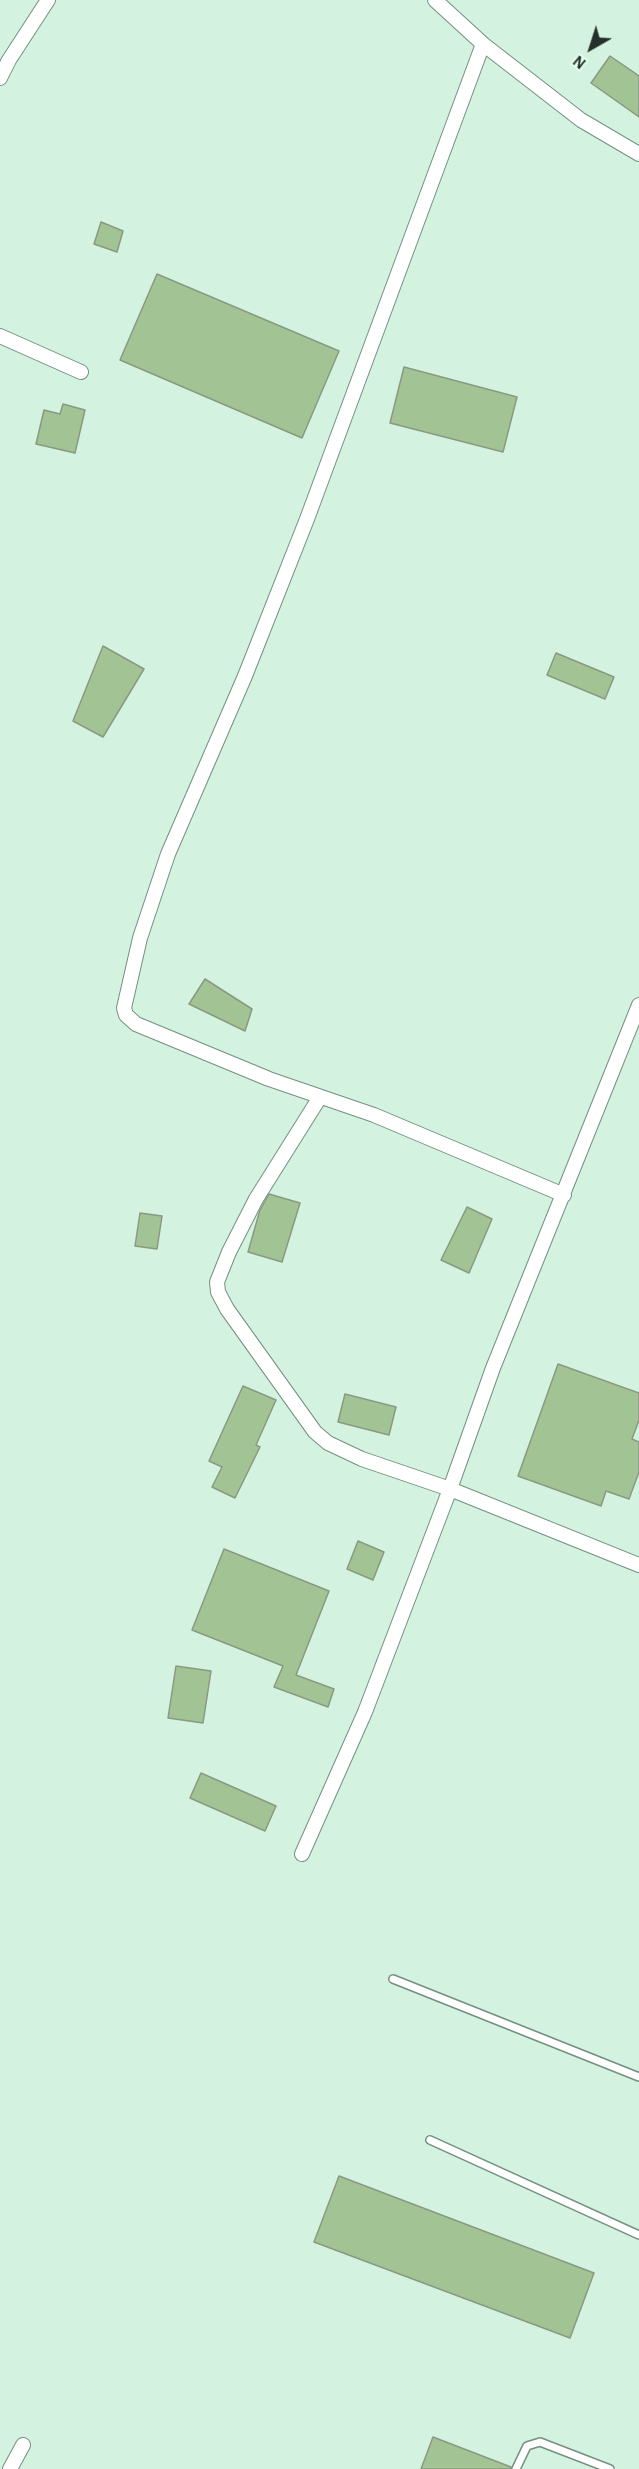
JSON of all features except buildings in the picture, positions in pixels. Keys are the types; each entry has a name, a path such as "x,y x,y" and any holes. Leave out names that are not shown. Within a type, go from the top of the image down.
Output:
{"street":[{"path":"0,78 48,0"},
{"path":"435,0 483,44 581,120 639,154"},
{"path":"483,44 307,519 245,676 168,854 140,938 124,1008 126,1015 136,1024 269,1079 374,1114 564,1195"},
{"path":"0,336 81,372"},
{"path":"302,1854 365,1712 450,1489 493,1368 639,1005"},
{"path":"320,1096 250,1210 229,1252 217,1282 218,1292 227,1309 315,1432 328,1443 363,1459 450,1489 639,1565"},
{"path":"10,2469 22,2445"}],"lane":[{"path":"393,1979 639,2077"},
{"path":"430,2140 639,2235"},
{"path":"516,2469 527,2445 540,2442 610,2469"}]}
